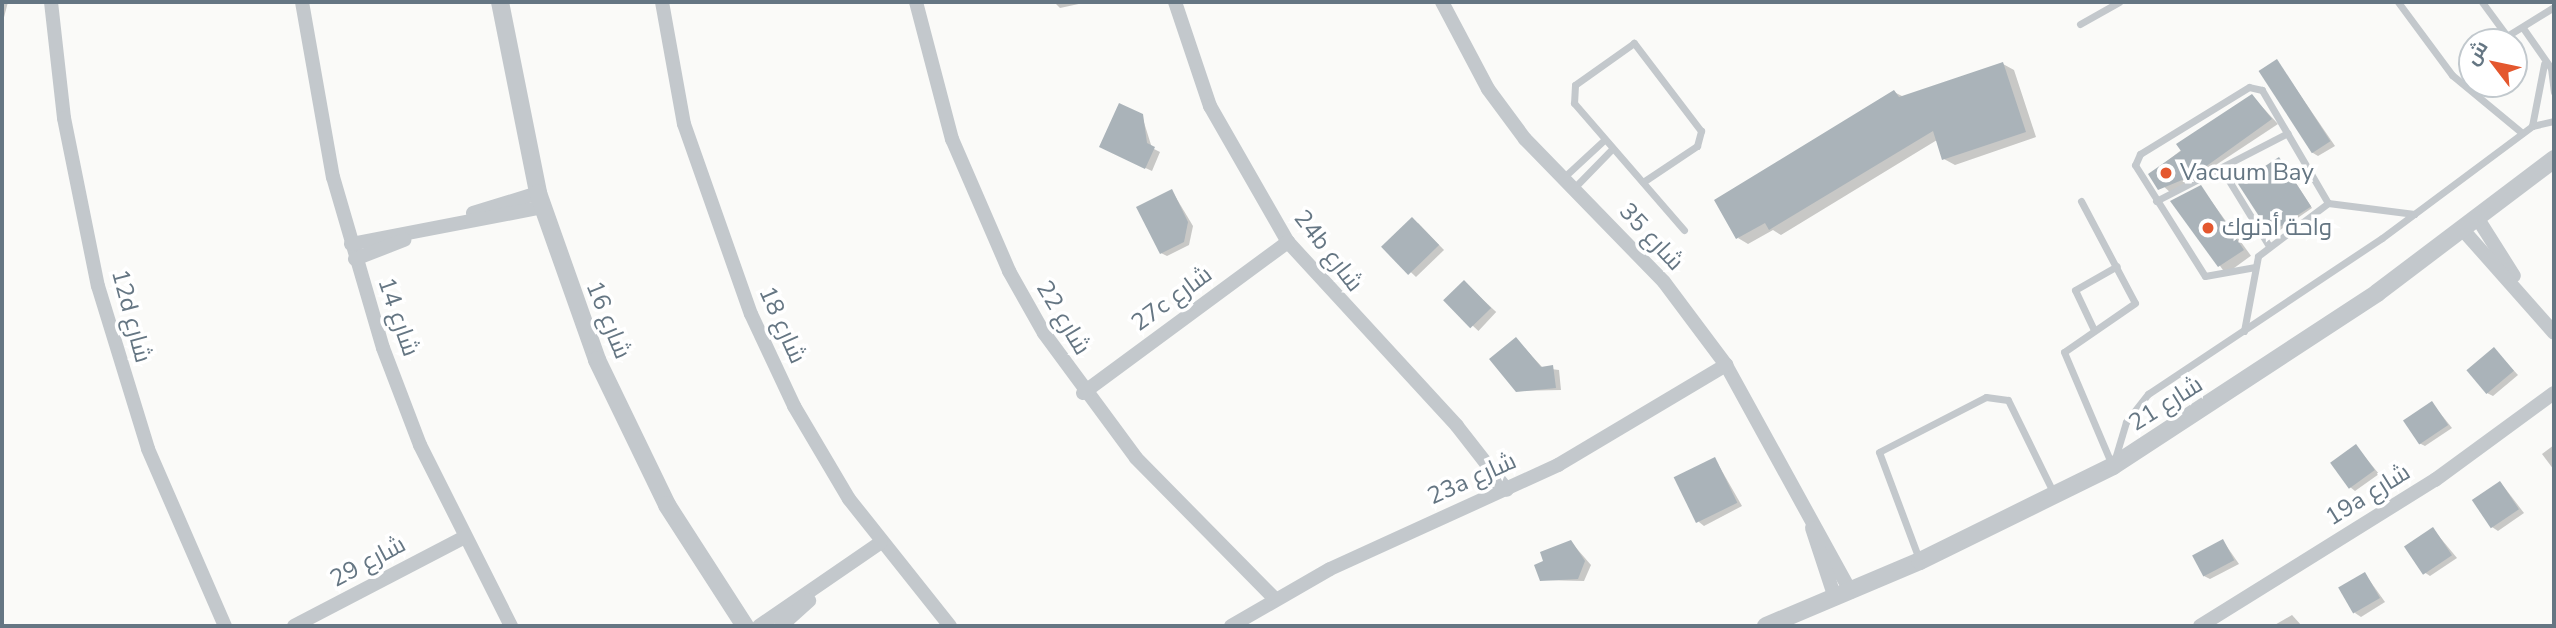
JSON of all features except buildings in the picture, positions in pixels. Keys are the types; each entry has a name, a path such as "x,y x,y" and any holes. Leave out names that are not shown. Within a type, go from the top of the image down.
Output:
{"street":[{"name":"12d شارع","path":"51,2 64,118 101,298 148,449 225,626"},
{"name":"شارع 14","path":"302,2 353,252 420,445 463,538 511,626"},
{"name":"شارع 16","path":"500,2 540,200 630,433 709,576 745,626"},
{"name":"شارع 18","path":"662,2 684,124 751,314 794,406 881,542 950,626"},
{"name":"شارع 22","path":"916,2 949,128 978,206 1014,281 1083,393 1136,458 1274,598"},
{"name":"24b شارع","path":"1175,2 1210,106 1288,242 1457,426 1507,490"},
{"name":"شارع 35","path":"1442,2 1488,89 1568,184 1664,282 1726,365 1810,516 1843,595"},
{"name":"شارع 21","path":"1766,626 1920,561 2113,466 2289,354 2470,225 2554,159"},
{"path":"353,252 424,229 540,200"},
{"path":"2470,225 2554,333"},
{"name":"27c شارع","path":"1083,393 1288,242"},
{"name":"23a شارع","path":"1231,626 1274,598 1507,490 1726,365"},
{"name":"19a شارع","path":"2200,626 2435,480 2554,393"},
{"name":"شارع 29","path":"294,626 463,538"},
{"path":"759,626 821,587 881,542"},
{"path":"781,626 821,587"}],"lane":[{"path":"2080,24 2119,2"},
{"path":"2398,2 2452,75 2522,133"},
{"path":"2482,2 2499,28"},
{"path":"2523,28 2554,6"},
{"path":"2528,37 2544,64 2552,72 2554,92"},
{"path":"1643,182 1698,146 1701,131 1634,43 1583,78 1572,94 1604,140 1684,230"},
{"path":"2532,126 2544,64"},
{"path":"2255,267 2205,276 2136,172 2140,154 2243,89 2262,90 2328,203"},
{"path":"2113,466 2136,407 2414,214 2532,126 2554,121"},
{"path":"2156,201 2190,181 2223,171 2288,133"},
{"path":"1568,184 1604,140"},
{"path":"1568,184 1612,149"},
{"path":"2223,171 2269,246"},
{"path":"2081,201 2117,266 2135,306 2067,346 2063,359 2113,466"},
{"path":"2245,331 2255,267 2269,246 2328,203 2414,214"},
{"path":"2094,330 2075,290 2117,266"},
{"path":"1920,561 1878,459 1889,443 2001,395 2054,495"}],"place":[{"name":"Vacuum Bay","path":"2166,173"},
{"name":"واحة أدنوك","path":"2208,228"}]}
